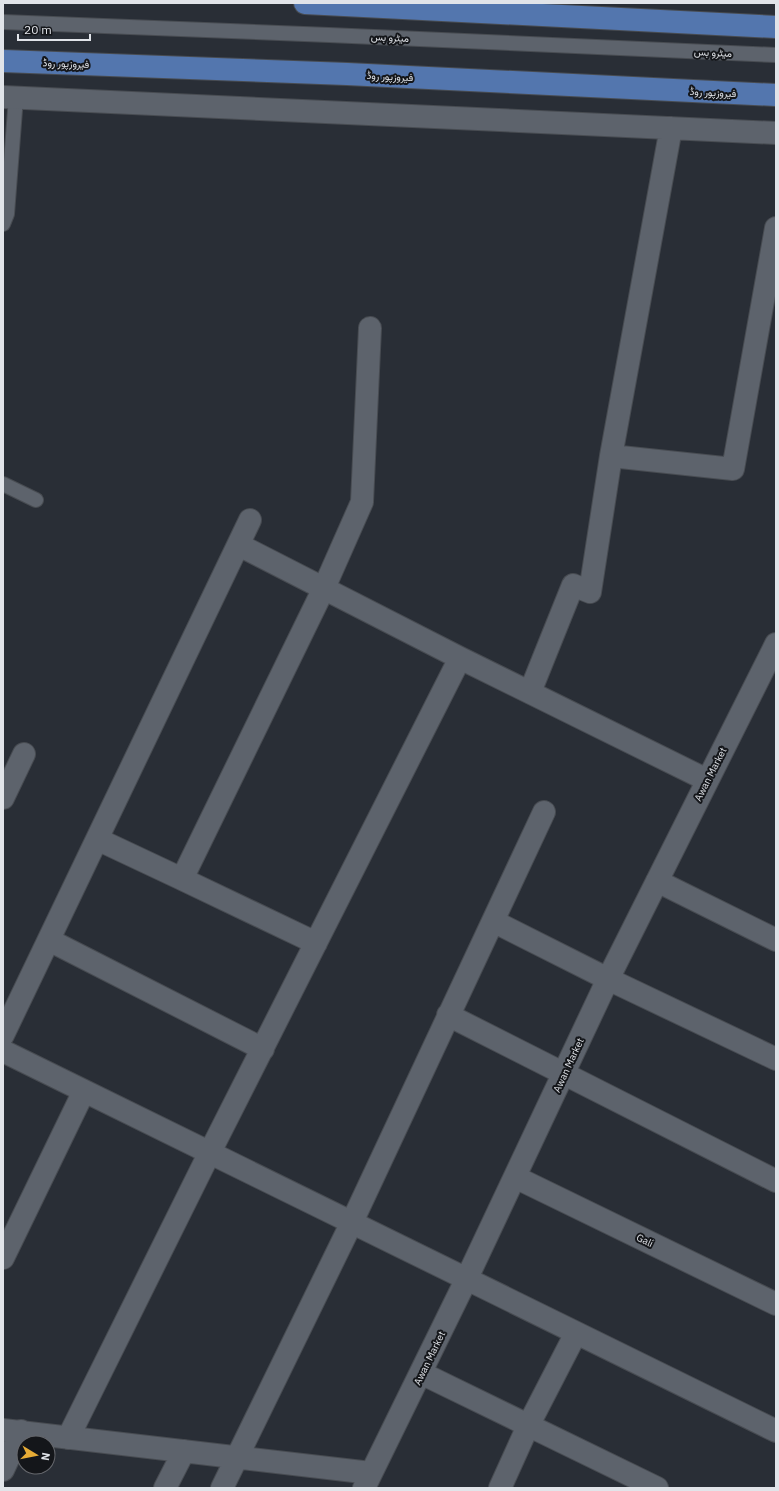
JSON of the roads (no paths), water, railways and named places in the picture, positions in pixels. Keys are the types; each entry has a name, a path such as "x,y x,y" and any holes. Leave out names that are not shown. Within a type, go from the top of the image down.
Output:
{"main road":[{"path":"305,3 539,9 776,27"},
{"name":"فیروزپور روڈ","path":"3,61 347,74 776,95"}],"street":[{"path":"9,97 776,133"},
{"path":"530,692 573,585 590,592 611,456 671,128"},
{"path":"611,456 733,469 776,228"},
{"path":"182,879 324,588 362,502 370,328"},
{"path":"3,1035 250,520"},
{"path":"239,545 460,658 707,780"},
{"name":"Awan Market","path":"368,1481 467,1278 608,979 776,644"},
{"path":"68,1438 210,1152 460,658"},
{"path":"3,798 24,754"},
{"path":"222,1488 352,1222 544,812"},
{"path":"97,839 316,943"},
{"path":"657,881 776,940"},
{"path":"493,920 608,979 776,1059"},
{"path":"49,940 263,1049"},
{"path":"448,1016 776,1181"},
{"path":"3,1051 467,1278 576,1333 674,1379 776,1431"},
{"path":"3,1258 84,1091"},
{"name":"Gali","path":"515,1177 776,1304"},
{"path":"500,1488 528,1426 576,1333"},
{"path":"421,1374 657,1488"},
{"path":"3,1470 12,1431 184,1450 368,1481"},
{"path":"165,1488 184,1450"}],"lane":[{"name":"میٹرو بس","path":"3,22 344,35 776,55"},
{"path":"3,224 7,214 9,97"},
{"path":"3,484 36,500"}]}
